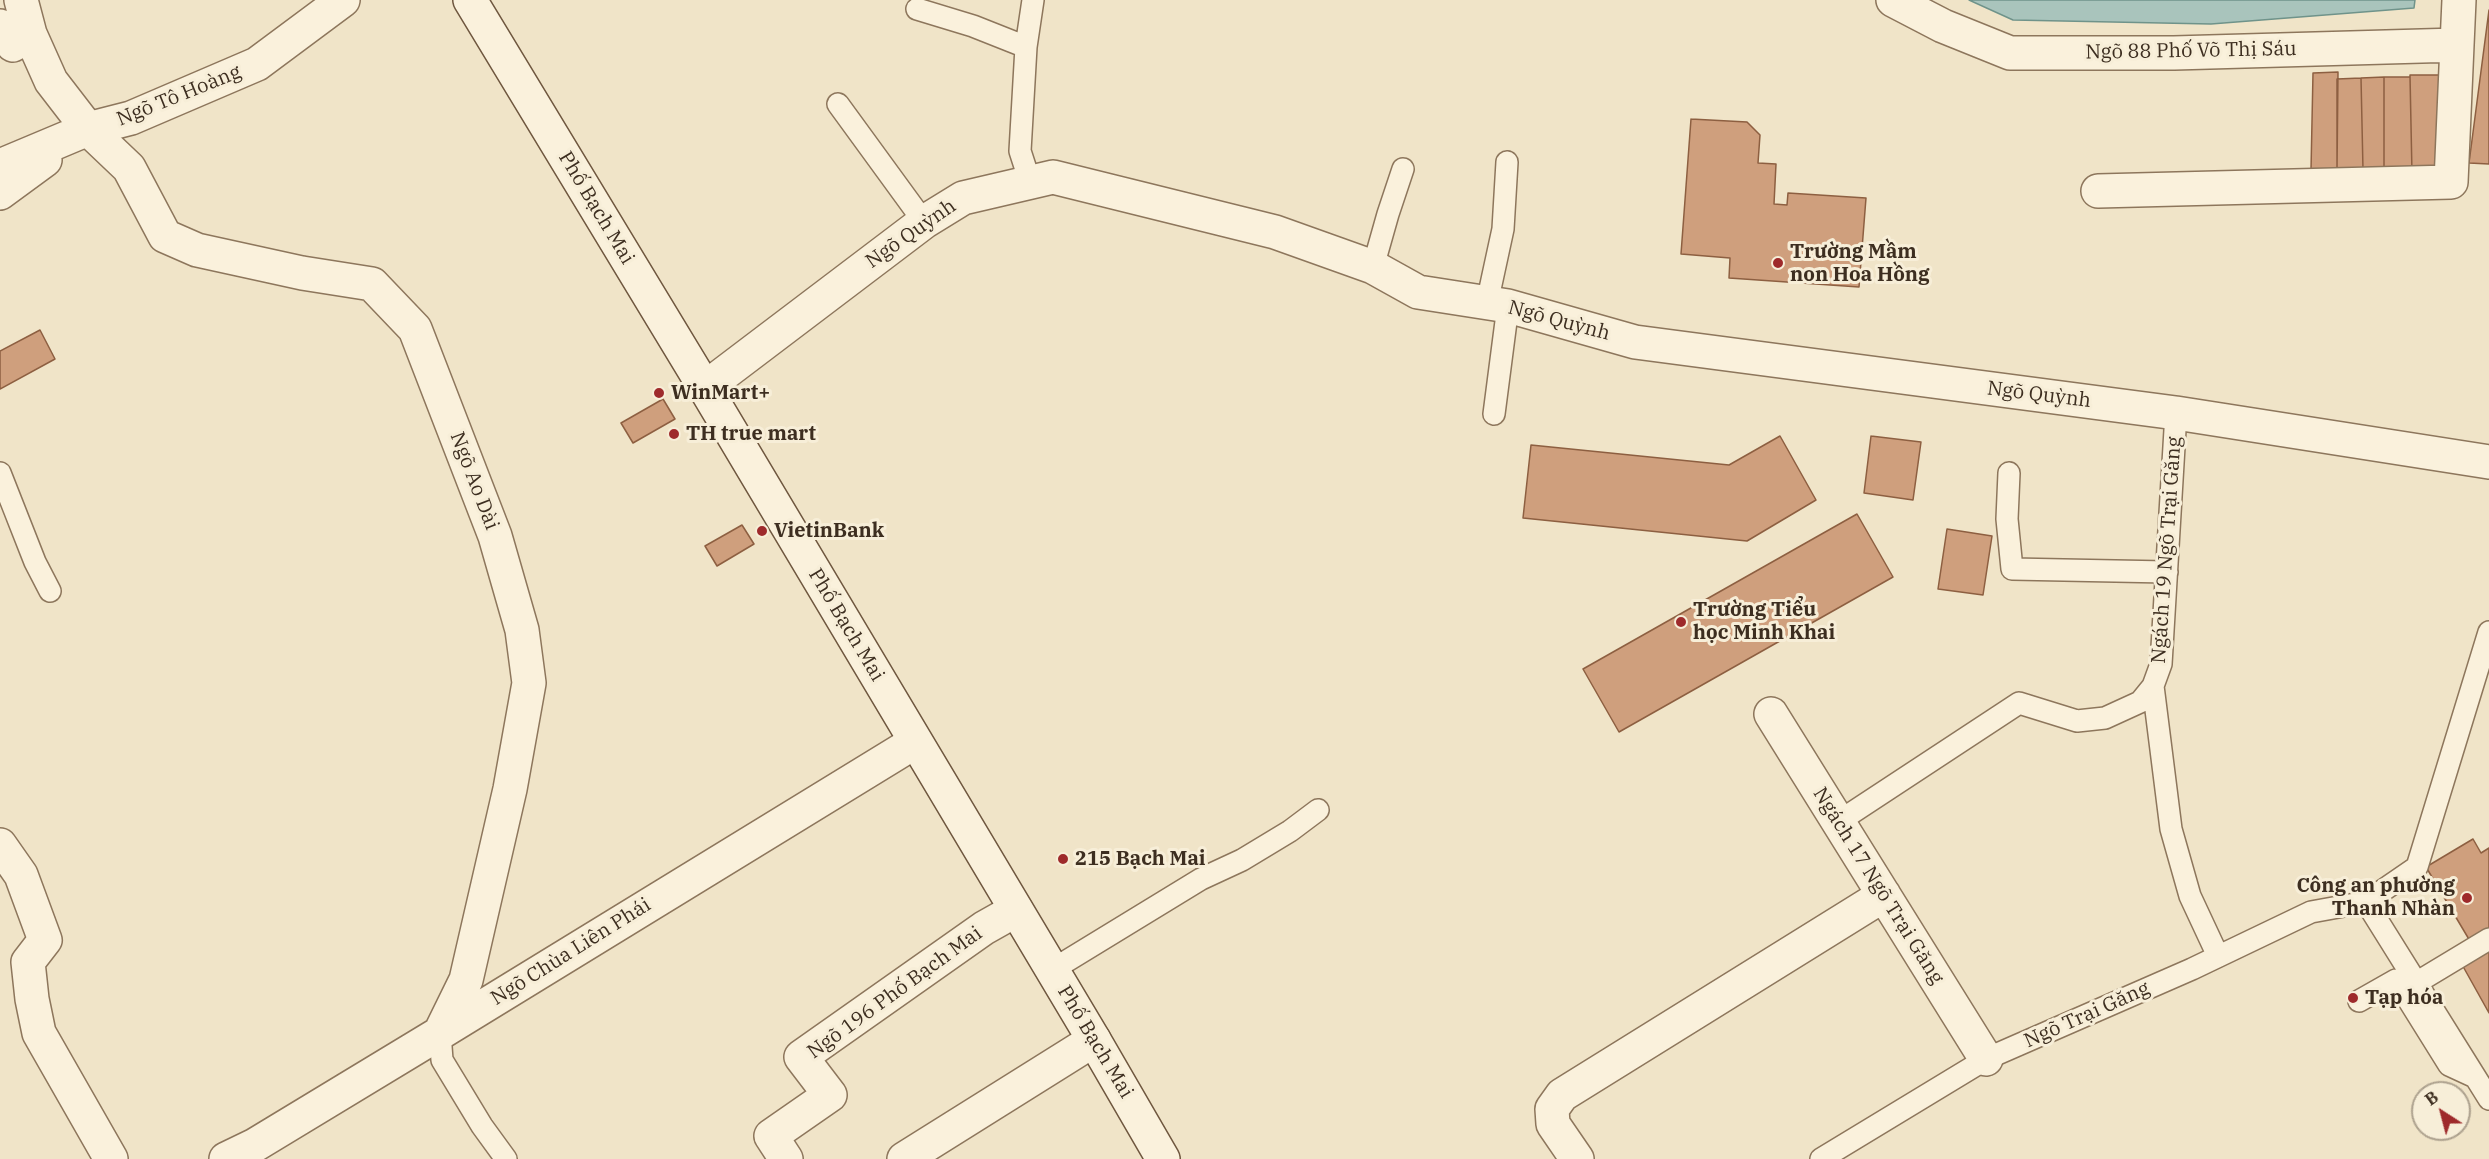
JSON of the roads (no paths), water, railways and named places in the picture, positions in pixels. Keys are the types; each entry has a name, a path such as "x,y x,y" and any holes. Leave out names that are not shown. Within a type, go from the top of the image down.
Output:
{"street":[{"name":"Ngõ Ao Dài","path":"21,0 30,34 51,81 88,129 129,168 165,236 197,250 303,273 372,284 415,329 495,536 522,630 529,683 510,789 466,980 450,1009 440,1034"},
{"name":"Ngõ Tô Hoàng","path":"0,166 88,129 131,118 257,64 343,0"},
{"name":"Phố Bạch Mai","path":"470,0 705,388 1163,1159"},
{"name":"Ngõ 88 Phố Võ Thị Sáu","path":"1893,0 1943,26 2010,54 2174,53 2457,45"},
{"path":"2098,191 2451,182 2458,0"},
{"path":"0,193 88,129"},
{"name":"Ngõ Quỳnh","path":"705,388 924,222 963,198 1053,177 1275,232 1373,267 1418,292 1497,305 1635,342 2176,413 2489,462"},
{"name":"Ngách 17 Ngõ Trại Găng","path":"1771,714 1986,1059"},
{"name":"Ngõ Chùa Liên Phái","path":"226,1159 255,1145 440,1034 915,742"},
{"path":"0,845 21,875 45,940 28,962 39,1033 111,1159"},
{"path":"1577,1159 1552,1124 1552,1109 1562,1095 1884,895"},
{"name":"Ngõ 196 Phố Bạch Mai","path":"786,1159 771,1136 830,1095 801,1057 984,928 1016,910"},
{"path":"903,1159 1094,1040"}],"lane":[{"path":"1030,182 1020,151 1026,47 1033,0"},
{"path":"917,9 973,26 1026,47"},
{"path":"838,104 924,222"},
{"path":"1494,414 1497,305 1507,162"},
{"path":"1373,267 1403,169"},
{"name":"Ngách 19 Ngõ Trại Găng","path":"1838,822 2019,703 2077,721 2105,718 2140,702 2153,686 2161,664 2176,413"},
{"path":"0,472 50,591"},
{"path":"2008,473 2007,519 2012,569 2167,572"},
{"name":"Ngõ Trại Găng","path":"1821,1159 1986,1059 2311,912 2366,902 2417,867 2489,632"},
{"name":"Ngách 19 Ngõ Trại Găng","path":"2153,686 2171,829 2190,896 2218,956"},
{"path":"1052,970 1201,879 1242,860 1318,810"},
{"path":"2366,902 2489,1099"},
{"path":"2416,983 2489,939"},
{"path":"2360,1001 2396,980 2449,1065 2476,1077"},
{"path":"440,1034 442,1060 482,1126 506,1159"}],"water":[{"path":"1969,0 2415,0 2414,8 2211,24 2013,20"}],"place":[{"name":"Trường Mầm non Hoa Hồng","path":"1778,263"},
{"name":"WinMart+","path":"659,393"},
{"name":"TH true mart","path":"674,434"},
{"name":"VietinBank","path":"762,531"},
{"name":"Trường Tiểu học Minh Khai","path":"1681,622"},
{"name":"215 Bạch Mai","path":"1063,859"},
{"name":"Công an phường Thanh Nhàn","path":"2467,898"},
{"name":"Tạp hóa","path":"2353,998"}]}
